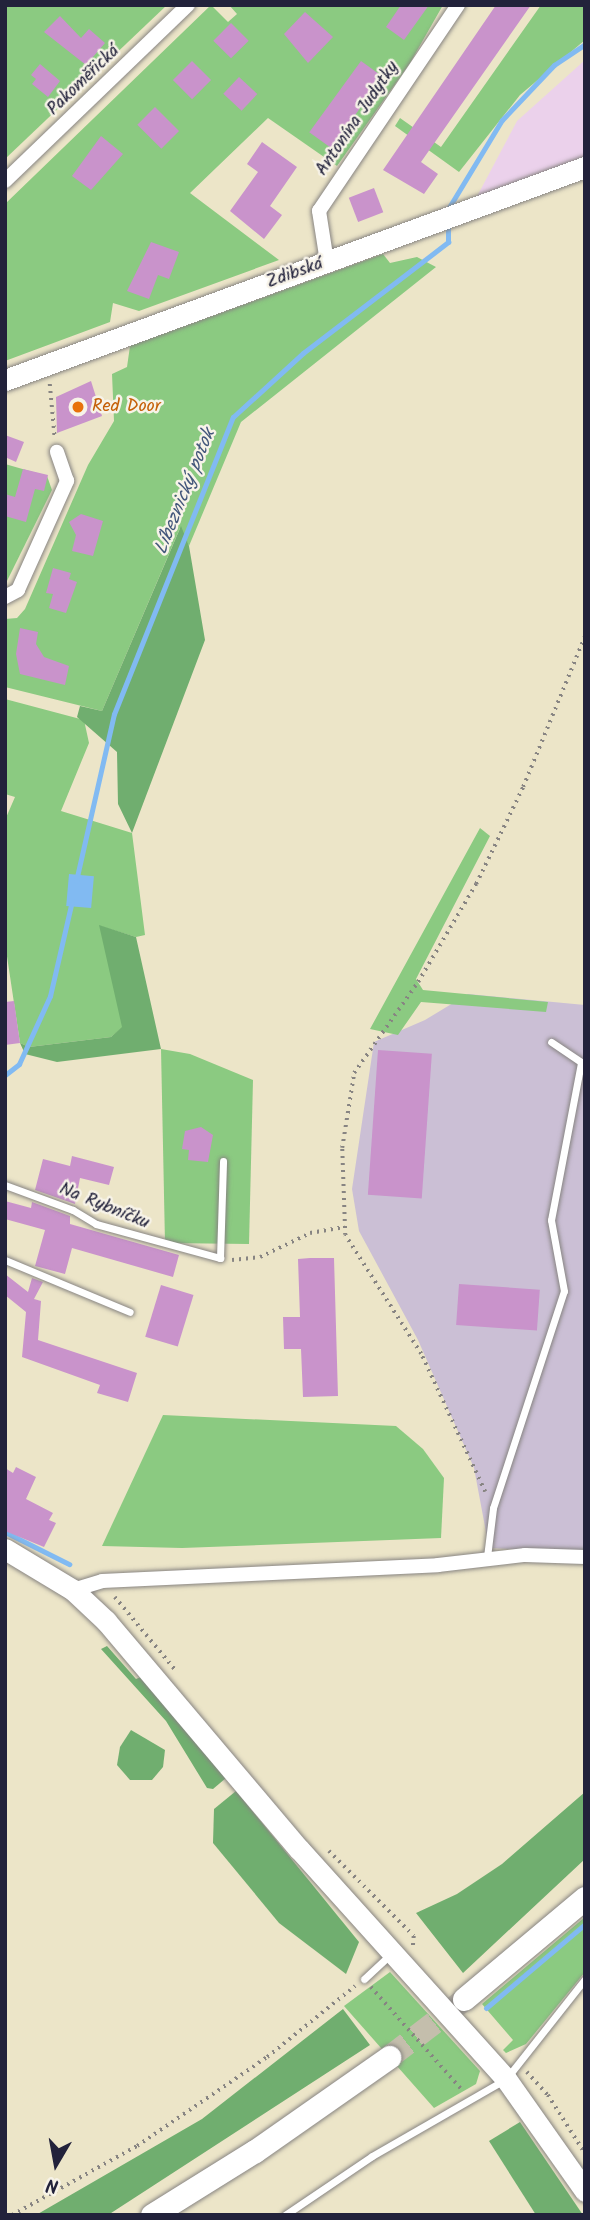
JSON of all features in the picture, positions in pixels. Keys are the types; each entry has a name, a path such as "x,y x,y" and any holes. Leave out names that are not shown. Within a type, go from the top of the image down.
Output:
{"main road":[{"path":"464,1999 585,1898"},
{"path":"152,2215 255,2151 389,2057"}],"street":[{"name":"Pakoměřická","path":"5,181 188,5"},
{"name":"Antonína Judytky","path":"327,262 319,211 458,5"},
{"name":"Zdibská","path":"5,380 427,228 585,167"},
{"path":"5,597 18,590 67,481 57,452"},
{"path":"5,1549 74,1590 135,1653 392,1953 515,2074 585,2191"},
{"path":"74,1590 102,1581 438,1565 487,1558 585,1557"}],"lane":[{"path":"487,1558 493,1508 564,1291 551,1220 581,1062 551,1042"},
{"path":"220,1258 223,1161"},
{"name":"Na Rybníčku","path":"5,1185 108,1228 220,1258"},
{"path":"5,1259 131,1312"},
{"path":"364,1979 392,1953"},
{"path":"285,2215 467,2099 515,2074 585,1979"}],"path":[{"path":"48,365 57,452"},
{"path":"493,1508 421,1354 345,1235 342,1148 354,1073 383,1032 476,884 523,787 585,636"},
{"path":"220,1258 260,1257 310,1233 345,1227"},
{"path":"102,1581 181,1677"},
{"path":"325,1847 414,1936"},
{"path":"12,2215 137,2146 267,2057 364,1979 467,2099"},
{"path":"515,2074 548,2095 585,2153"}],"shaded area":[{"path":"585,60 585,162 473,204 517,121"},
{"path":"468,994 585,1005 585,1552 489,1548 474,1468 418,1340 359,1231 352,1189 374,1042 425,1020"}],"green space":[{"path":"5,5 167,5 5,159"},
{"path":"211,5 228,22 237,14 229,5 443,5 410,63 337,166 268,118 190,193 279,260 139,311 113,303 110,322 5,361 5,204"},
{"path":"541,5 585,5 585,40 520,95 459,172 395,126 400,118 441,147"},
{"path":"383,254 390,263 417,257 436,267 241,422 189,546 180,528 102,711 5,687 5,619 17,618 25,609 88,465 114,421 112,374 127,367 130,346"},
{"path":"5,464 47,476 52,490 5,585"},
{"path":"181,526 189,546 205,640 132,833 118,804 117,752 77,717 80,706 102,711"},
{"path":"5,699 84,720 89,743 61,811 132,833 145,935 136,937 100,926 123,1027 111,1037 29,1047 20,1043 5,943 5,820 15,797 5,794"},
{"path":"480,828 490,836 416,979 423,990 548,1002 546,1012 421,1002 398,1035 370,1029"},
{"path":"99,925 136,937 161,1049 57,1062 25,1054 20,1043 29,1047 111,1037 122,1027"},
{"path":"161,1049 190,1054 253,1080 249,1244 165,1243"},
{"path":"163,1415 396,1426 423,1449 444,1478 441,1538 182,1548 102,1546"},
{"path":"107,1646 136,1679 141,1677 226,1778 213,1789 207,1788 166,1721 101,1649"},
{"path":"131,1730 165,1750 163,1767 152,1780 130,1780 117,1765 120,1747"},
{"path":"236,1791 359,1942 346,1974 279,1923 213,1843 214,1809"},
{"path":"585,1792 585,1859 463,1973 416,1913 457,1894 502,1864"},
{"path":"585,1917 585,1972 526,2044 506,2053 503,2050 513,2040 482,2004"},
{"path":"390,1972 480,2071 476,2084 434,2108 344,2006"},
{"path":"343,2009 370,2045 108,2215 36,2215 202,2119"},
{"path":"520,2122 583,2215 536,2215 489,2141"}],"water":[{"path":"69,874 94,876 91,908 66,906"}],"building":[{"path":"401,5 429,5 404,40 386,27"},
{"path":"496,5 531,5 421,162 438,174 424,194 383,170"},
{"path":"305,12 333,37 308,63 284,34"},
{"path":"60,16 81,38 89,29 105,43 86,65 44,32"},
{"path":"231,23 249,41 231,58 213,41"},
{"path":"192,61 211,80 192,99 173,80"},
{"path":"361,61 383,77 331,148 309,132"},
{"path":"40,64 60,81 48,97 32,84 36,79 31,75"},
{"path":"239,77 257,94 242,111 223,94"},
{"path":"155,107 179,131 161,149 137,125"},
{"path":"101,136 123,154 91,190 72,176"},
{"path":"262,142 297,167 270,206 282,215 264,239 230,211 258,172 247,164"},
{"path":"374,188 383,212 358,222 349,198"},
{"path":"151,242 179,252 169,279 158,275 149,299 127,291"},
{"name":"Red Door","path":"91,381 102,416 57,433 56,397"},
{"path":"5,435 24,442 16,462 5,457"},
{"path":"23,469 48,475 44,491 35,489 26,522 5,516 5,494 15,497"},
{"path":"81,514 103,521 93,556 72,551 76,535 69,522"},
{"path":"53,568 71,573 69,579 77,582 66,613 49,608 53,594 46,593"},
{"path":"20,628 38,632 36,644 44,657 69,666 65,685 20,674 16,654"},
{"path":"14,1001 20,1043 5,1045 5,1002"},
{"path":"378,1050 432,1054 422,1198 368,1195"},
{"path":"201,1127 213,1135 208,1162 188,1160 189,1150 182,1149 185,1131"},
{"path":"72,1156 114,1167 109,1185 80,1178 75,1204 35,1190 43,1159 70,1166"},
{"path":"5,1201 31,1208 32,1202 70,1216 70,1224 179,1255 173,1277 72,1248 65,1274 35,1266 45,1230 5,1219"},
{"path":"334,1258 338,1396 303,1397 301,1349 284,1349 283,1317 300,1317 298,1259"},
{"path":"5,1274 28,1292 32,1278 43,1282 34,1299 41,1301 38,1340 137,1373 128,1402 97,1393 100,1385 22,1357 26,1312 5,1295"},
{"path":"459,1284 540,1290 537,1331 456,1325"},
{"path":"161,1285 194,1295 178,1347 145,1337"},
{"path":"16,1467 36,1477 26,1499 53,1513 49,1520 56,1523 44,1547 5,1531 5,1468 13,1473"}],"waterway":[{"name":"Líbeznický potok","path":"448,209 502,120 554,65 585,44"},
{"name":"Líbeznický potok","path":"76,881 114,714 233,417 303,353 448,242 448,222"},
{"name":"Líbeznický potok","path":"5,1075 19,1064 50,996 72,901"},
{"path":"5,1532 69,1564"},
{"path":"486,2008 585,1924"}],"tunnel":[{"path":"389,2057 462,2001"}],"place":[{"name":"Red Door","path":"78,407"}]}
